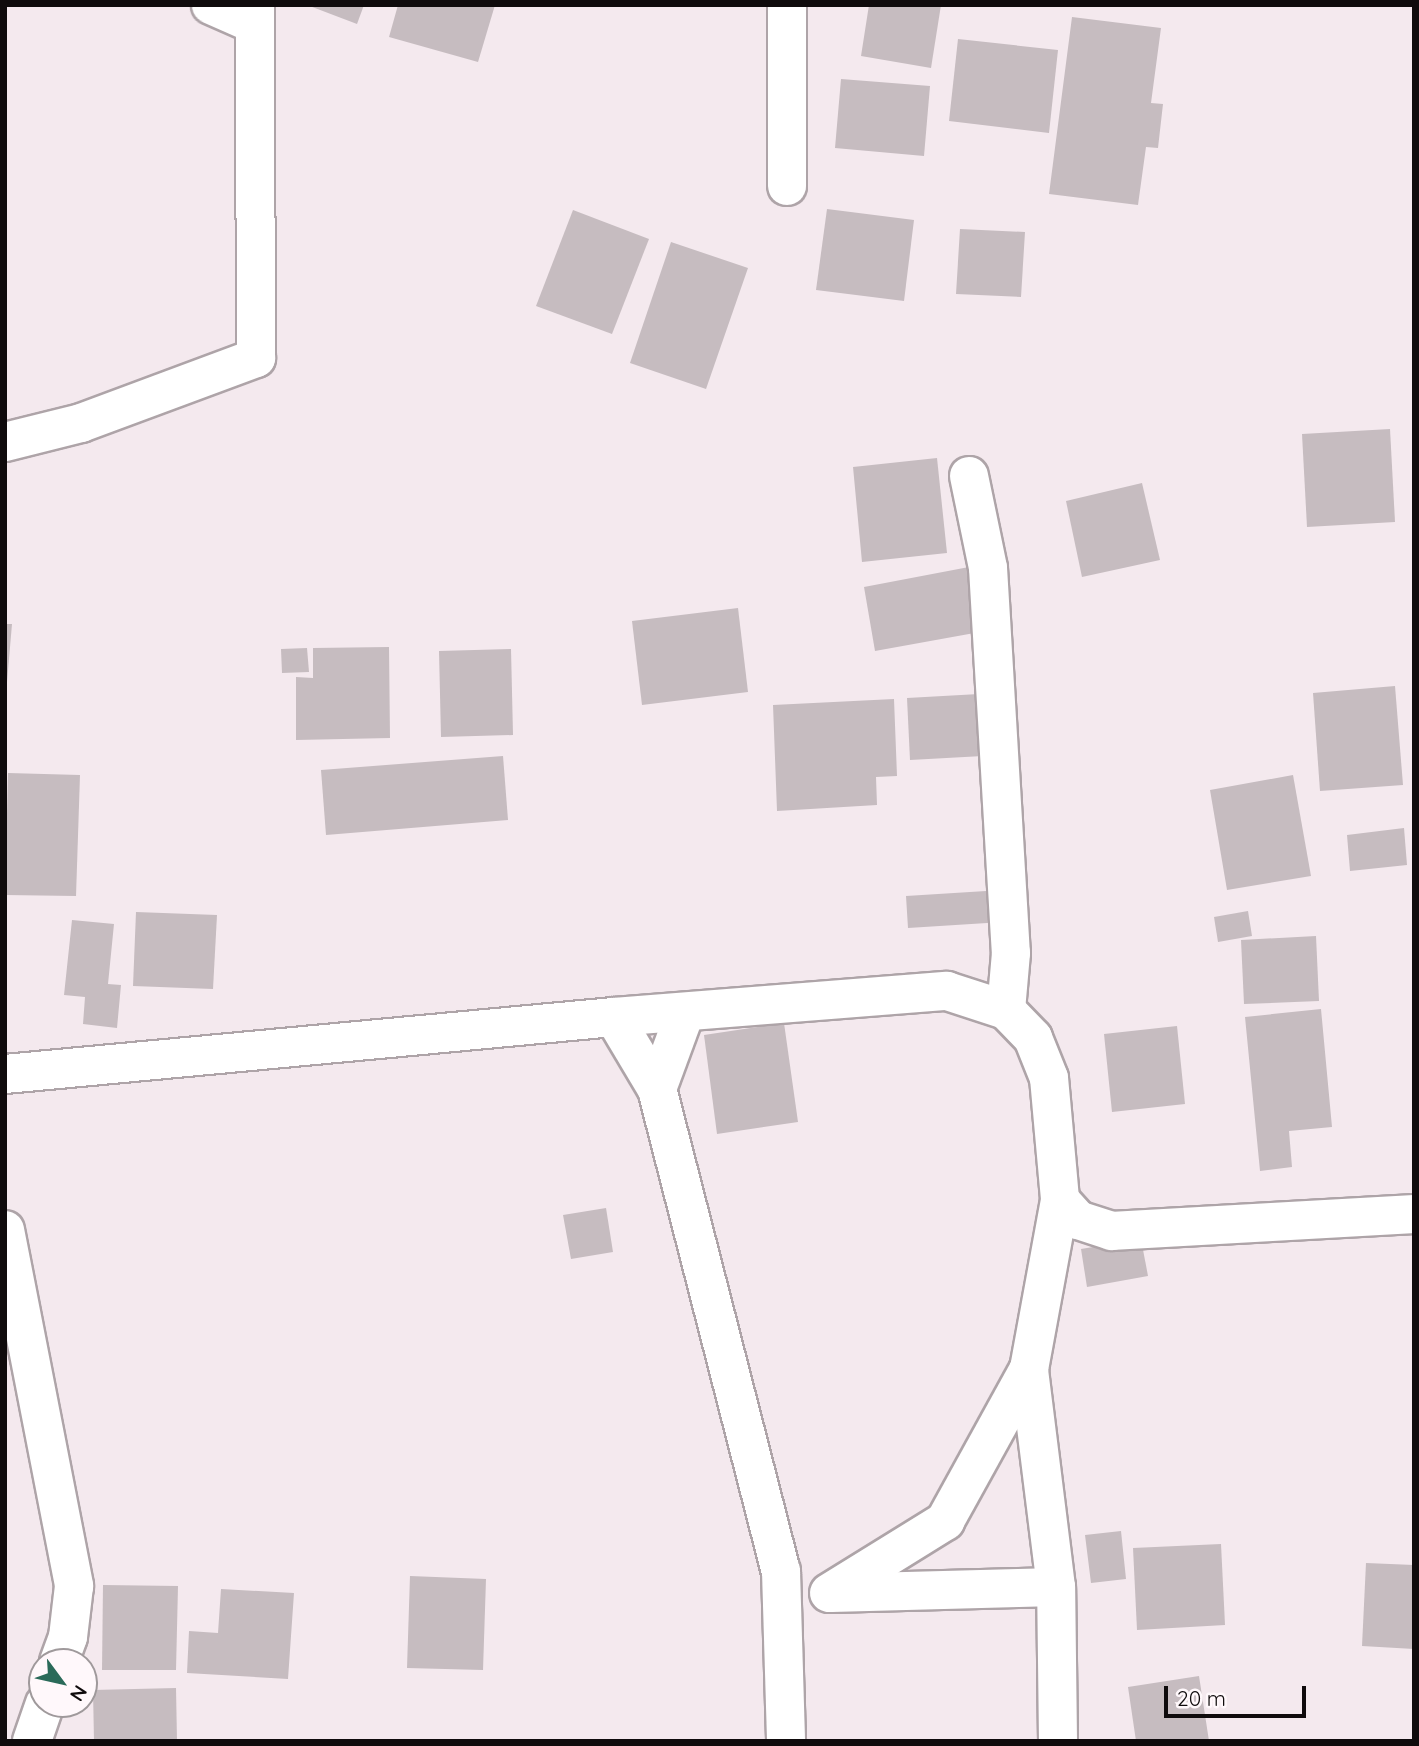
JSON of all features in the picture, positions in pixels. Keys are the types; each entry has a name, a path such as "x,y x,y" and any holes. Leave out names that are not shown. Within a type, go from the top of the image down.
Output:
{"street":[{"path":"5,442 81,423 256,358 255,15 211,5"},
{"path":"787,5 787,186"},
{"path":"969,476 988,568 1011,953 1006,1010"},
{"path":"5,1074 614,1017 947,991 1006,1010 1033,1038 1049,1078 1060,1200 1029,1369 1056,1587 1058,1741"},
{"path":"657,1089 685,1013"},
{"path":"614,1017 657,1089 781,1571 786,1741"},
{"path":"1060,1200 1078,1220 1111,1231 1414,1214"},
{"path":"5,1230 74,1586 68,1637 64,1648"},
{"path":"829,1593 945,1521 1029,1369"},
{"path":"781,1571 829,1593 1056,1587"},
{"path":"32,1741 39,1718"}],"building":[{"path":"307,5 364,5 357,24"},
{"path":"398,5 495,5 478,62 389,37"},
{"path":"869,5 941,5 931,68 861,56"},
{"path":"1072,17 1161,28 1151,103 1163,104 1158,148 1146,147 1138,205 1049,194"},
{"path":"958,39 1058,50 1049,133 949,121"},
{"path":"841,79 930,86 924,156 835,148"},
{"path":"827,209 914,220 904,301 816,290"},
{"path":"573,210 649,239 612,334 536,306"},
{"path":"960,229 1025,232 1021,297 956,294"},
{"path":"671,242 748,268 706,389 630,363"},
{"path":"1390,429 1395,522 1307,527 1302,434"},
{"path":"937,458 947,553 862,562 853,467"},
{"path":"1142,483 1160,560 1082,577 1066,501"},
{"path":"969,567 980,632 875,651 864,587"},
{"path":"738,608 748,692 642,705 632,621"},
{"path":"5,624 12,624 7,682 5,682"},
{"path":"389,647 390,738 296,740 296,677 313,678 313,648"},
{"path":"307,648 309,672 282,673 281,649"},
{"path":"511,649 513,735 441,737 439,651"},
{"path":"1395,686 1403,785 1320,791 1313,693"},
{"path":"979,694 983,756 910,760 907,698"},
{"path":"894,699 897,776 876,777 877,805 777,811 773,705"},
{"path":"503,756 508,820 326,835 321,770"},
{"path":"8,773 80,775 76,896 5,895"},
{"path":"1293,775 1311,876 1227,890 1210,790"},
{"path":"1404,828 1407,865 1350,871 1347,835"},
{"path":"1002,890 1003,922 908,928 906,896"},
{"path":"1248,911 1252,936 1218,942 1214,917"},
{"path":"136,912 217,915 213,989 133,986"},
{"path":"72,920 114,924 108,984 121,985 117,1028 83,1024 85,997 64,995"},
{"path":"1316,936 1319,1001 1244,1004 1241,940"},
{"path":"1321,1009 1332,1127 1289,1131 1292,1167 1260,1171 1245,1017"},
{"path":"784,1023 798,1122 717,1134 704,1035"},
{"path":"1177,1026 1185,1104 1112,1112 1104,1034"},
{"path":"606,1208 613,1252 571,1259 563,1215"},
{"path":"1141,1239 1148,1276 1087,1287 1081,1249"},
{"path":"1121,1531 1126,1579 1091,1583 1085,1535"},
{"path":"1221,1544 1225,1625 1137,1630 1133,1548"},
{"path":"1366,1563 1414,1565 1414,1649 1362,1646"},
{"path":"410,1576 486,1579 483,1670 407,1668"},
{"path":"103,1585 178,1586 176,1670 102,1670"},
{"path":"221,1589 294,1593 288,1679 187,1673 189,1631 218,1633"},
{"path":"1199,1676 1209,1741 1136,1741 1128,1687"},
{"path":"176,1688 177,1741 94,1741 94,1718 98,1718 98,1690"}]}
